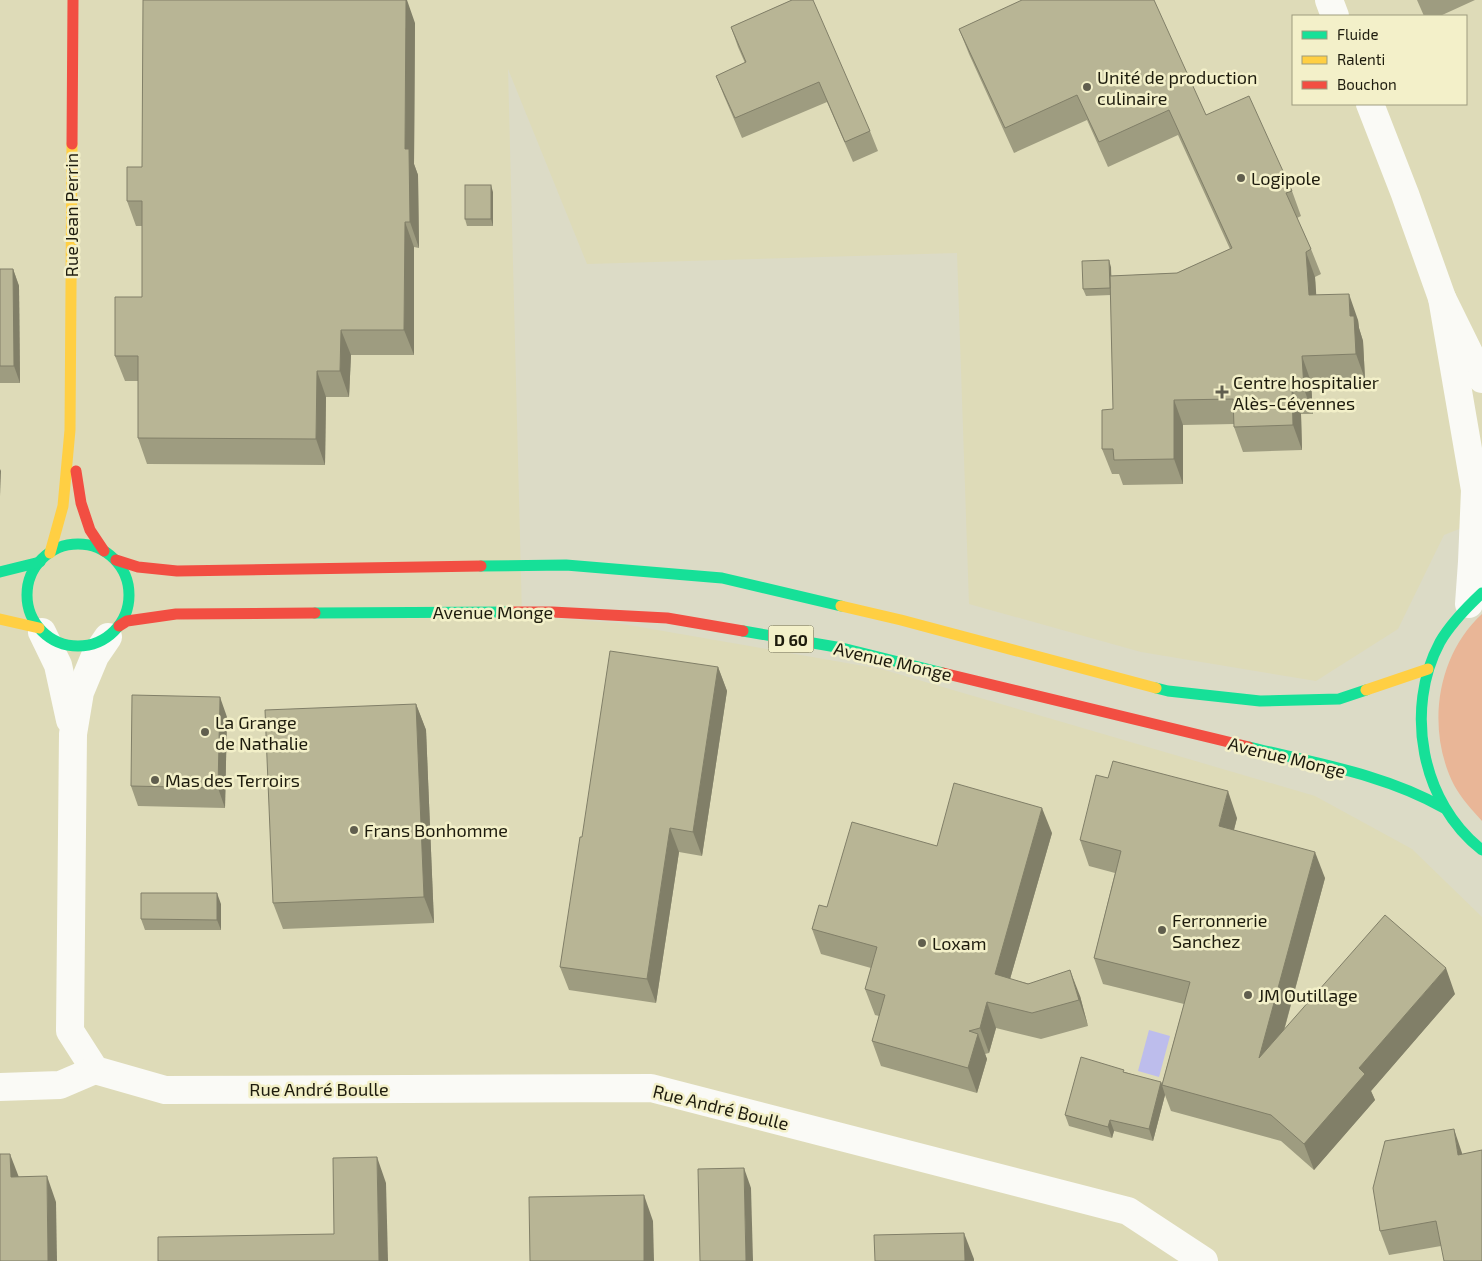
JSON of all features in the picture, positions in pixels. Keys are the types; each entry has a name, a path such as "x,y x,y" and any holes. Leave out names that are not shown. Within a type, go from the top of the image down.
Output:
{"main road":[{"name":"Rue Jean Perrin","path":"50,553 63,506 70,430 73,0"},
{"name":"Rue Jean Perrin","path":"70,430 81,503 90,530 104,551"},
{"path":"77,544 91,546 104,551 116,560 125,575 130,592 127,610 114,631 93,645 74,647 57,642 41,630 31,616 28,588 32,574 40,562 50,553 63,546 77,544"},
{"name":"D 60","path":"116,560 138,567 177,571 566,565 722,578 901,620 1168,691 1260,701 1339,699 1428,669"},
{"path":"0,572 40,562"},
{"path":"1475,599 1452,623 1428,669 1421,704 1421,740 1428,775 1444,808 1471,842 1482,850"},
{"name":"Avenue Monge","path":"114,631 127,621 176,614 552,612 667,618 842,648 1340,769 1426,796 1444,808"},
{"path":"0,619 41,630"}],"street":[{"path":"1329,0 1335,15"},
{"path":"1370,105 1442,298 1482,379"},
{"path":"1442,298 1475,490 1472,562 1475,599"},
{"path":"41,630 58,665 73,734"},
{"path":"0,1087 60,1085 95,1070 70,1030 73,734 80,692 95,656 114,631"},
{"name":"Rue André Boulle","path":"95,1070 165,1090 651,1088 1128,1211 1204,1261"}],"shaded area":[{"path":"0,0 1482,0 1482,520 1444,535 1398,629 1316,681 1141,652 969,604 957,253 587,264 508,69 522,616 617,623 881,669 1315,796 1412,849 1482,917 1482,1261 0,1261"},
{"path":"1482,614 1482,821 1463,799 1454,785 1445,764 1438,718 1440,695 1454,651 1466,631"}],"water":[{"path":"1149,1030 1170,1036 1159,1077 1138,1071"}],"building":[{"path":"143,0 406,0 405,149 409,149 410,222 405,222 404,330 341,330 340,371 317,371 316,439 138,438 138,356 115,356 115,297 142,297 142,201 127,201 127,167 142,167"},
{"path":"792,0 813,0 870,131 845,142 819,82 735,118 716,76 746,62 731,27"},
{"path":"1022,0 1154,0 1206,115 1249,96 1292,191 1286,193 1311,249 1306,252 1309,295 1349,294 1350,316 1354,316 1356,354 1302,356 1304,389 1292,389 1293,425 1234,427 1233,399 1174,400 1174,459 1114,460 1113,449 1102,449 1102,410 1113,409 1110,276 1177,273 1232,248 1169,110 1099,142 1077,95 1005,128 959,29"},
{"path":"465,185 491,185 491,219 465,219"},
{"path":"1109,260 1110,288 1083,289 1082,261"},
{"path":"0,269 13,269 14,366 0,366"},
{"path":"610,651 718,667 693,832 670,828 647,979 560,967"},
{"path":"132,695 220,697 218,788 131,786"},
{"name":"Frans Bonhomme","path":"416,704 424,897 273,903 265,710"},
{"path":"1113,761 1228,791 1219,826 1315,852 1259,1058 1385,915 1446,968 1359,1068 1365,1074 1304,1144 1271,1115 1162,1085 1190,982 1094,958 1121,851 1080,840 1096,775 1108,778"},
{"name":"Loxam","path":"954,783 1042,808 995,974 1028,984 1070,970 1079,1000 1032,1013 987,1002 980,1028 969,1031 978,1034 968,1068 872,1041 885,995 865,989 877,947 812,929 819,905 827,907 852,822 937,846"},
{"path":"141,893 217,893 217,920 141,919"},
{"path":"1081,1057 1124,1070 1123,1072 1161,1082 1149,1129 1110,1120 1108,1127 1065,1115"},
{"path":"1454,1129 1458,1155 1482,1150 1482,1261 1444,1261 1436,1221 1380,1231 1373,1188 1385,1141"},
{"path":"0,1154 10,1154 11,1177 47,1176 48,1261 0,1261"},
{"path":"377,1157 379,1261 158,1261 158,1237 334,1234 333,1158"},
{"path":"744,1168 746,1261 700,1261 698,1169"},
{"path":"644,1195 644,1261 530,1261 529,1197"},
{"path":"964,1233 965,1261 875,1261 874,1235"}],"traffic: fast":[{"path":"78,544 97,548 114,559 125,576 129,595 125,614 114,631 97,642 78,646 59,642 42,631 31,614 27,595 31,576 42,559 59,548 78,544"},
{"path":"0,572 40,562"},
{"path":"481,566 566,565 722,578 841,606"},
{"path":"1482,593 1459,616 1440,642 1429,668 1423,696 1421,725 1425,754 1432,781 1445,807 1461,830 1482,850"},
{"path":"315,613 509,612"},
{"path":"743,631 842,648 943,673"},
{"path":"1156,688 1260,701 1339,699 1366,690"},
{"path":"1249,747 1324,764 1374,778 1398,786 1444,808"}],"traffic: slow":[{"path":"50,553 63,506 70,430 72,144"},
{"path":"841,606 901,620 1156,688"},
{"path":"0,619 39,628"},
{"path":"1366,690 1428,669"}],"traffic: jam":[{"path":"72,144 73,0"},
{"path":"76,471 81,503 90,530 104,551"},
{"path":"116,560 138,567 177,571 481,566"},
{"path":"509,612 552,612 667,618 743,631"},
{"path":"119,626 127,621 176,614 315,613"},
{"path":"943,673 1249,747"}],"place":[{"name":"Unité de production culinaire","path":"1087,87"},
{"name":"Logipole","path":"1241,178"},
{"name":"Centre hospitalier Alès-Cévennes","path":"1222,392"},
{"name":"La Grange de Nathalie","path":"205,732"},
{"name":"Mas des Terroirs","path":"155,780"},
{"name":"Frans Bonhomme","path":"354,830"},
{"name":"Ferronnerie Sanchez","path":"1162,930"},
{"name":"Loxam","path":"922,943"},
{"name":"JM Outillage","path":"1248,995"}]}
